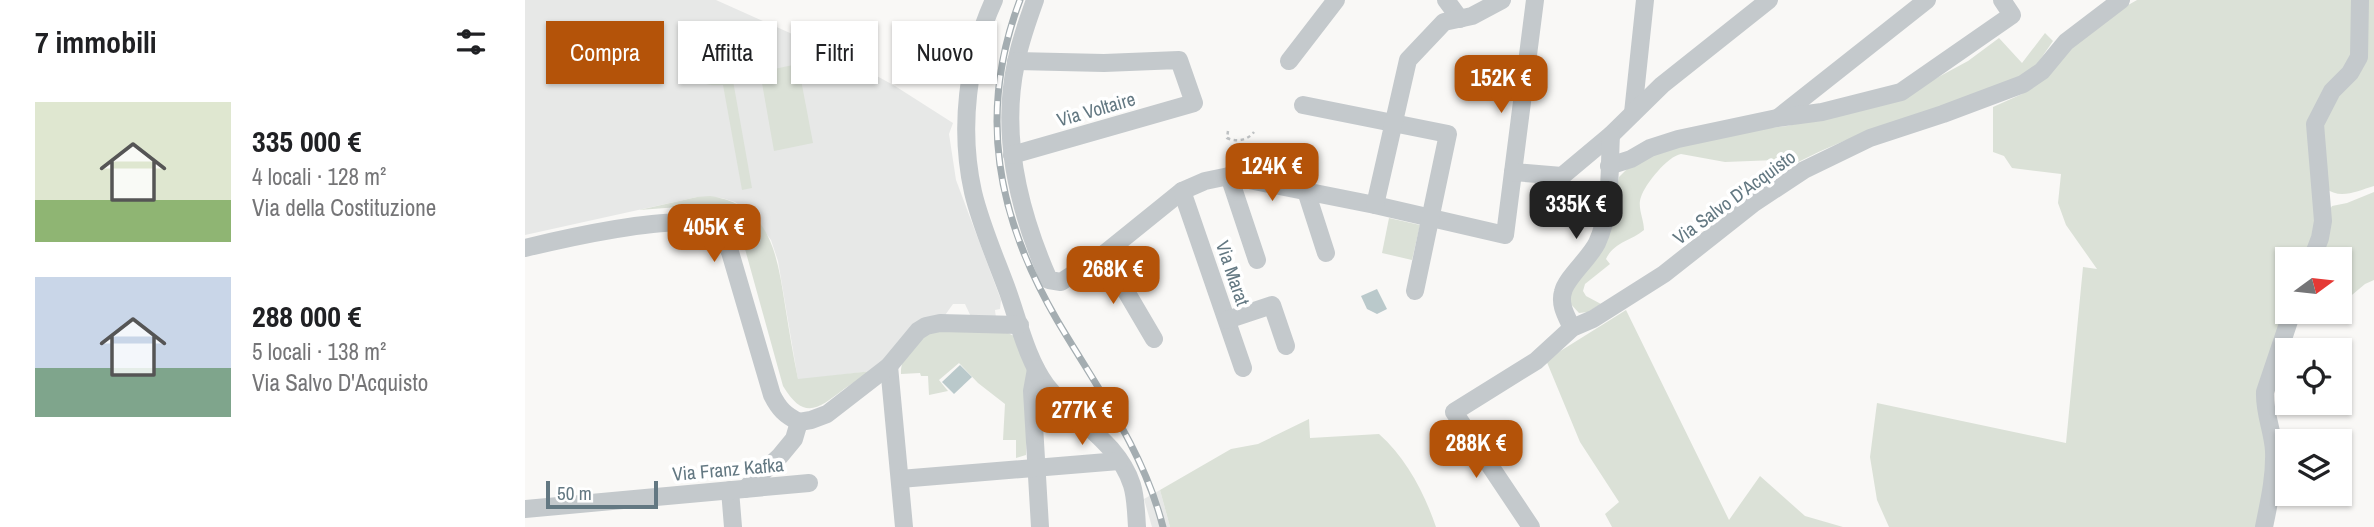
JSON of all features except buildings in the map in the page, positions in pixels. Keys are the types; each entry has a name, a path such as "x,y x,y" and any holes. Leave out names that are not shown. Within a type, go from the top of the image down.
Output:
{"street":[{"path":"994,0 978,46 967,100 968,162 973,192 1036,369 1052,392 1107,444 1119,461 1131,483 1137,527"},
{"path":"1035,0 1016,61 1012,86 1012,155 1033,243 1049,279 1061,282 1104,254 1182,191 1205,181 1229,176 1504,234 1535,0"},
{"path":"1289,61 1336,0"},
{"path":"1446,0 1460,19"},
{"path":"1375,205 1408,60 1444,22 1472,16 1501,0"},
{"path":"1633,113 1645,0"},
{"path":"1513,172 1562,176 1611,135 1662,85 1769,0"},
{"path":"1777,118 1927,0"},
{"name":"Via Salvo D'Acquisto","path":"1531,527 1454,412 1536,361 1572,328 1593,319 1664,274 1753,203 1804,170 1870,138 2023,84 2042,71 2066,42 2121,0"},
{"path":"2317,247 2323,220 2315,124 2332,91 2350,73 2359,57 2360,0"},
{"path":"1609,166 1678,139 1777,118 1822,112 1901,92 2007,7"},
{"name":"Via Voltaire","path":"1012,155 1194,103 1179,60 1104,63 1016,61"},
{"path":"1303,105 1448,134 1415,291"},
{"path":"1572,328 1564,310 1563,289 1587,260 1598,241 1607,205 1611,135"},
{"path":"1229,176 1257,260"},
{"name":"Via Marat","path":"1182,191 1243,368"},
{"path":"1306,191 1326,253"},
{"path":"525,248 663,223 695,223 713,230 722,237 730,252 772,395 785,415 799,422 811,421 827,414 889,366 918,331 926,326 940,323 1020,325"},
{"path":"1104,254 1154,339"},
{"path":"1227,320 1272,305 1286,346"},
{"path":"2264,527 2273,485 2274,450 2265,392 2288,324"},
{"path":"889,366 904,527"},
{"path":"1036,369 1033,391 1040,527"},
{"path":"733,527 738,490 780,457 794,439 799,422"},
{"path":"900,479 1119,461"},
{"name":"Via Franz Kafka","path":"525,509 809,482"}],"path":[{"path":"1228,131 1227,138 1235,141 1251,136 1254,132"}],"shaded area":[{"path":"525,0 716,0 763,21 678,21 678,84 777,84 777,27 791,33 791,84 878,84 878,77 953,123 949,134 956,180 1001,300 1000,309 995,310 996,318 972,319 965,304 953,304 943,318 872,371 798,380 778,261 771,240 755,218 735,202 722,198 697,197 525,235"},
{"path":"2137,0 2357,0 2356,58 2317,108 2319,223 2311,247 2275,247 2275,324 2283,324 2278,338 2275,338 2263,378 2270,451 2259,527 1889,527 1877,500 1870,457 1877,403 2066,443 2083,267 2097,269 2066,225 2058,203 2061,174 2012,168 2004,156 1993,152 1993,107 2022,94 2064,54 2116,12"},
{"path":"2365,0 2374,0 2374,186 2343,194 2325,188 2320,121 2360,67"},
{"path":"2045,33 2053,41 2035,67 2025,75 1839,143 1781,172 1776,160 1725,162 1681,154 1676,156 1658,171 1643,192 1640,205 1644,230 1613,249 1606,259 1610,264 1585,284 1583,291 1586,296 1601,304 1588,312 1579,313 1568,301 1572,285 1606,240 1619,177 1636,160 1723,133 1787,126 1894,101 1968,61 1999,38 2022,63"},
{"path":"791,65 791,84 802,84 813,143 774,151 762,84 777,84 777,68"},
{"path":"707,84 734,84 752,188 742,190 723,85"},
{"path":"2374,192 2374,280 2352,295 2352,247 2319,247 2332,206"},
{"path":"710,196 730,201 746,210 758,221 767,235 778,268 798,379 872,371 819,406 805,408 791,397 783,386 745,249 731,223 720,215 692,206 639,210"},
{"path":"1389,218 1420,225 1412,260 1382,253"},
{"path":"1377,289 1387,309 1377,314 1367,309 1361,296"},
{"path":"1626,310 1729,520 1760,476 1805,516 1843,527 1612,527 1605,514 1619,502 1580,442 1546,360"},
{"path":"931,330 1004,331 1016,337 1028,363 1026,455 1016,458 1016,440 1003,440 1005,404 978,383 959,363 939,380 948,391 929,395 928,376 921,376 920,373 901,374 901,367 907,355"},
{"path":"960,365 972,377 954,394 942,382"},
{"path":"1309,419 1310,438 1379,434 1398,454 1413,476 1436,527 1170,527 1160,490 1231,449 1258,444"},
{"path":"1160,490 1170,527 1152,527 1144,499"}],"railway":[{"path":"1020,0 1007,42 999,84 997,124 1000,164 1008,204 1036,281 1131,445 1144,471 1163,527"}]}
